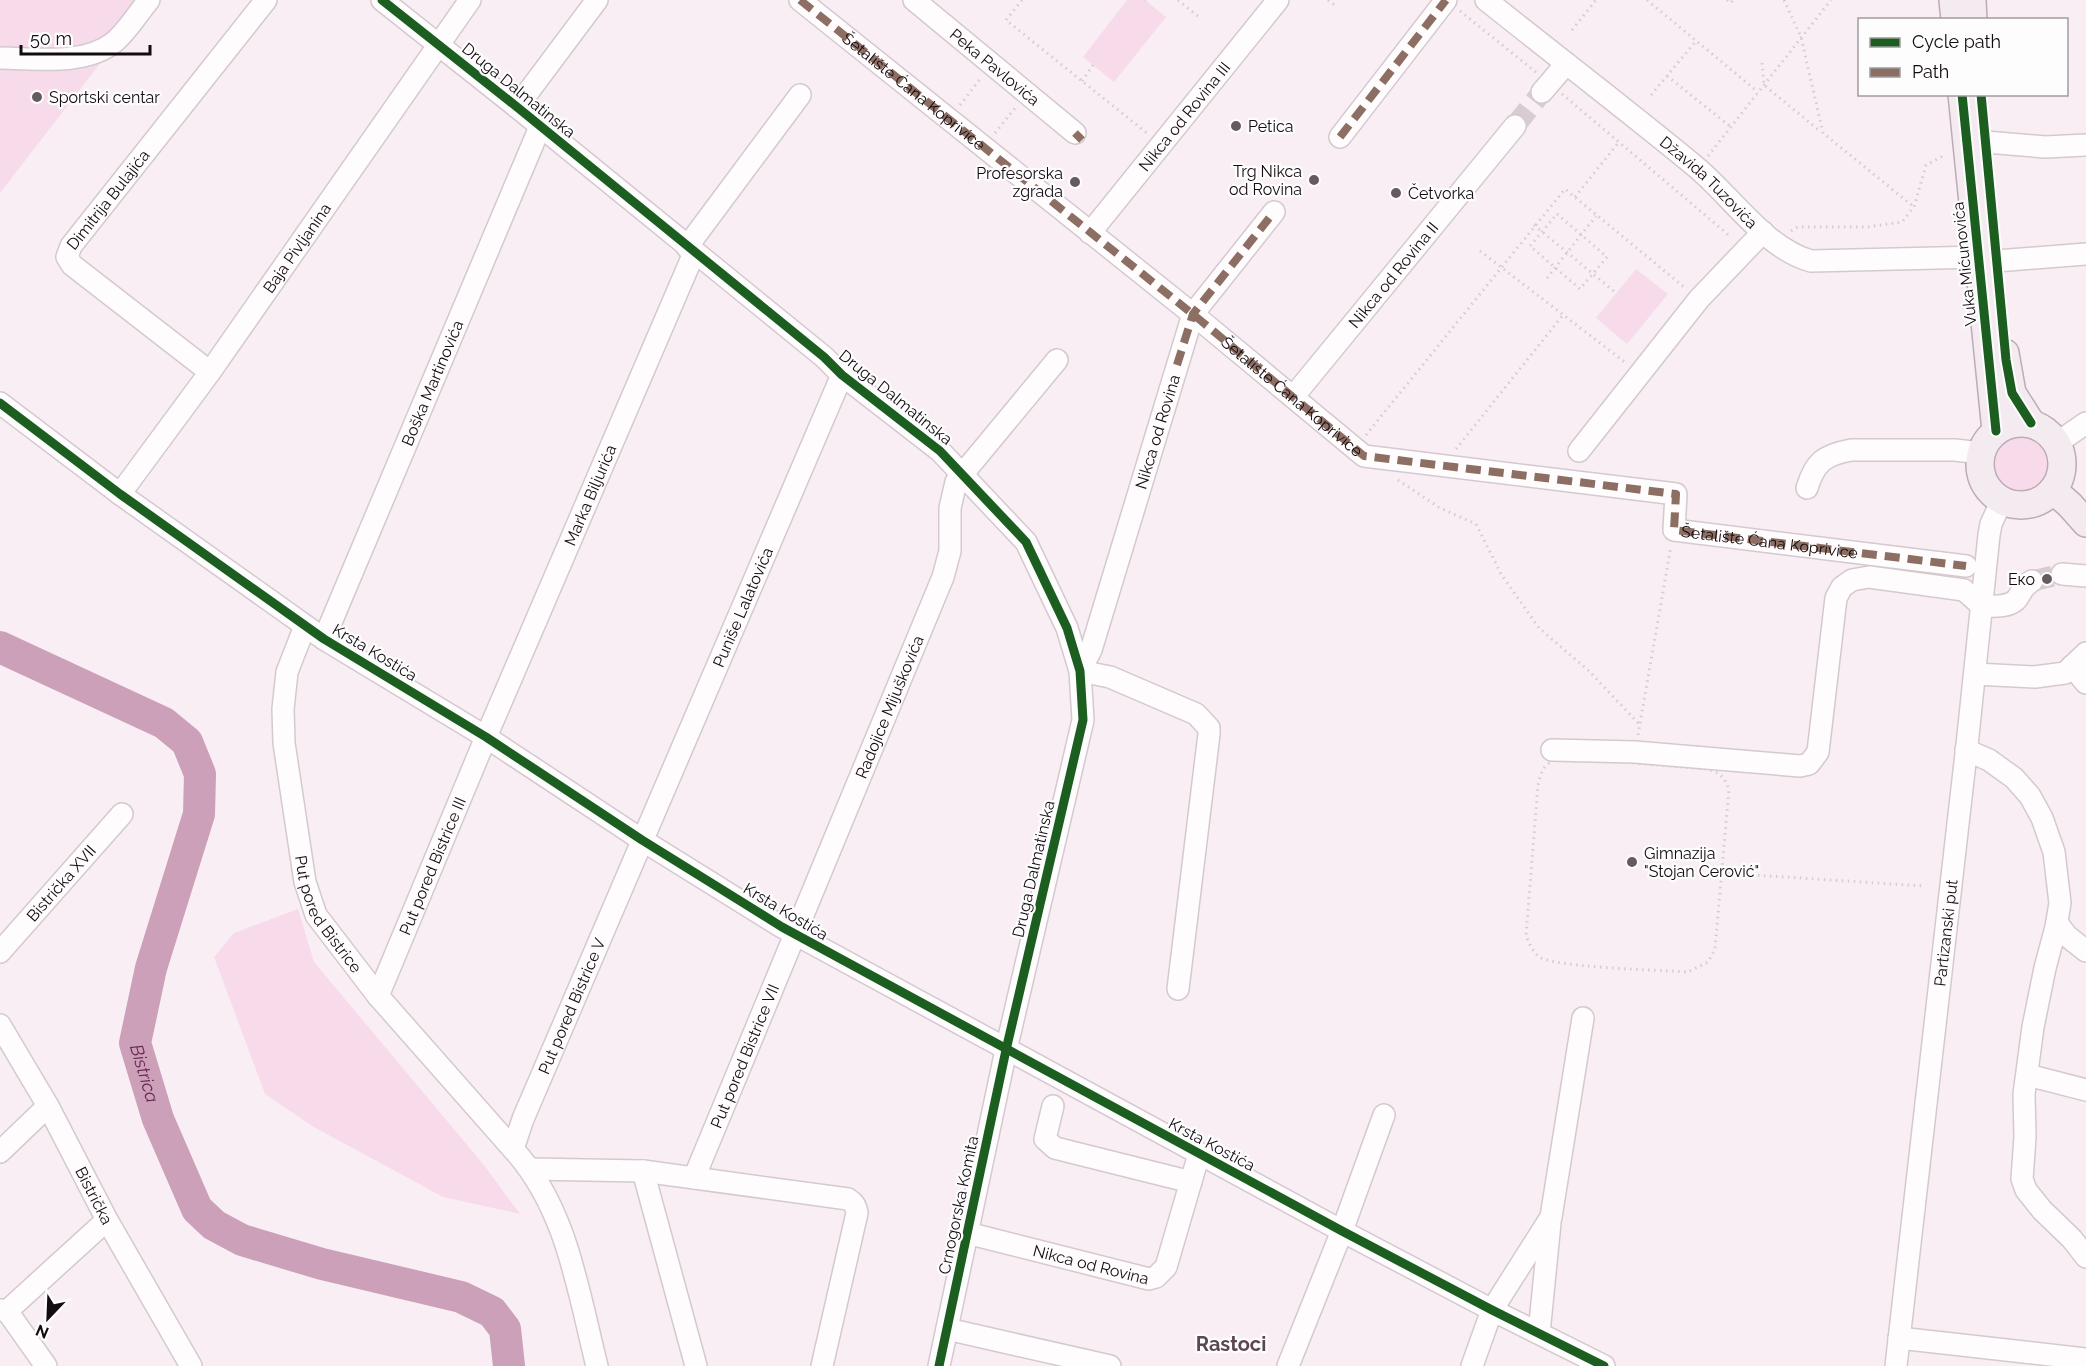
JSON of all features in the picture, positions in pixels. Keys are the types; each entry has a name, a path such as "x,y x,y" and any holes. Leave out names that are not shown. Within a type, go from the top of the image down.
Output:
{"main road":[{"path":"1953,0 1954,18"},
{"path":"1972,0 1973,18"},
{"name":"Vuka Mićunovića","path":"1962,96 1987,259 2012,393 2031,423"},
{"name":"Vuka Mićunovića","path":"1981,96 1986,142 1987,259 1996,430"},
{"path":"2013,423 2031,423 2048,432 2057,443 2062,456 2061,474 2053,490 2038,501 2019,505 2002,500 1988,488 1983,480 1981,453 1996,430 2013,423"},
{"path":"2053,490 2086,523"}],"street":[{"path":"0,58 70,58 97,52 114,42 148,0"},
{"name":"Dimitrija Bulajića","path":"210,372 72,265 67,257 71,246 266,0"},
{"name":"Druga Dalmatinska","path":"382,0 824,357 842,375 940,451 1026,542 1067,628 1080,671 1083,720 1006,1050"},
{"name":"Baja Pivljanina","path":"120,495 210,372 470,0"},
{"path":"517,107 597,0"},
{"name":"Šetalište Ćana Koprivice","path":"800,0 1192,314 1364,456 1676,494 1674,530 1966,566"},
{"name":"Peka Pavlovića","path":"914,0 1075,133"},
{"name":"Nikca od Rovina III","path":"1090,233 1278,0"},
{"name":"Džavida Tuzovića","path":"1486,0 1698,169 1769,237 1745,250 1699,299 1579,451"},
{"path":"1340,137 1451,4"},
{"path":"1546,88 1566,64"},
{"name":"Marka Biljurića","path":"486,737 690,250 800,95"},
{"name":"Nikca od Rovina II","path":"1293,397 1515,126"},
{"name":"Boška Martinovića","path":"324,639 540,127"},
{"path":"1986,142 2045,147 2086,146"},
{"name":"Nikca od Rovina","path":"1080,671 1091,650 1192,314 1274,212"},
{"path":"1769,237 1798,258 1811,261 1987,259 2086,254"},
{"name":"Radojice Mijuškovića","path":"794,934 942,577 950,550 952,492 962,473 1057,360"},
{"name":"Puniše Lalatovića","path":"642,840 842,375"},
{"name":"Krsta Kostića","path":"0,403 120,495 324,639 486,737 642,840 794,934 1342,1231 1604,1366"},
{"path":"2057,443 2086,423"},
{"path":"1807,488 1817,465 1824,458 1843,451 1955,450 1981,453"},
{"name":"Partizanski put","path":"1896,1366 1991,524 2002,500"},
{"path":"2062,574 2086,576"},
{"path":"1552,750 1635,752 1800,766 1809,764 1818,752 1836,598 1842,587 1852,580 1869,577 1964,591 1982,606 2004,606 2016,600 2025,585 2032,581"},
{"name":"Put pored Bistrice","path":"305,626 287,672 283,709 284,743 305,882 316,915 378,996 513,1149"},
{"path":"1975,674 2035,677 2065,673 2079,660 2086,683"},
{"path":"1080,671 1110,677 1196,714 1209,728 1178,989"},
{"name":"Put pored Bistrice III","path":"378,996 486,737"},
{"path":"1966,750 1989,760 2013,778 2030,796 2042,818 2054,852 2060,903 2033,1027 2024,1094 2025,1137 2022,1179 2031,1197 2072,1239 2086,1257"},
{"name":"Bistrička XVII","path":"0,952 122,814"},
{"name":"Put pored Bistrice V","path":"513,1149 642,840"},
{"path":"2057,923 2067,936 2086,951"},
{"name":"Put pored Bistrice VII","path":"694,1178 794,934"},
{"path":"1539,1333 1551,1217 1583,1018"},
{"name":"Bistrička","path":"0,1025 48,1106 107,1220 188,1364"},
{"name":"Crnogorska Komita","path":"939,1366 1006,1050"},
{"path":"2028,1075 2086,1090"},
{"path":"0,1152 48,1106"},
{"path":"1053,1106 1045,1139 1055,1148 1191,1182"},
{"path":"1288,1366 1342,1231 1384,1115"},
{"path":"513,1149 530,1169 551,1204 567,1250 597,1366"},
{"name":"Nikca od Rovina","path":"968,1233 1149,1279 1156,1277 1166,1267 1199,1154"},
{"path":"530,1169 643,1171 848,1199 856,1206 857,1212 822,1366"},
{"path":"643,1171 696,1366"},
{"path":"1472,1366 1492,1310 1551,1217"},
{"path":"46,1366 3,1310 107,1220"},
{"path":"947,1329 1110,1366"},
{"path":"1899,1338 2086,1359"}],"path":[{"path":"1022,0 1006,20 1161,144"},
{"path":"1178,0 1200,18"},
{"path":"1328,0 1337,7"},
{"path":"1572,30 1596,0"},
{"path":"1647,0 1758,92"},
{"path":"1727,0 1731,3 1733,0"},
{"path":"1784,0 1801,38 1823,133"},
{"path":"1698,169 1831,0"},
{"path":"1451,4 1546,88 1619,142 1745,250"},
{"path":"1651,95 1696,41"},
{"path":"1762,63 1764,85 1914,207"},
{"path":"1082,81 1093,65"},
{"path":"948,120 983,76"},
{"path":"1667,76 1731,127"},
{"path":"983,148 1018,104"},
{"path":"1575,197 1619,142"},
{"path":"1769,237 1798,227 1867,227 1902,222 1914,207 1926,165 1947,154"},
{"path":"1356,448 1565,189 1699,299"},
{"path":"1557,214 1607,257 1580,289 1530,246 1542,232 1557,214"},
{"path":"1547,278 1597,215"},
{"path":"1534,225 1616,293"},
{"path":"1480,250 1640,374"},
{"path":"1443,465 1563,315"},
{"path":"1393,476 1440,508 1476,524 1501,574 1539,628 1589,671 1640,725"},
{"path":"1635,752 1674,530"},
{"path":"1561,757 1716,772 1724,777 1729,789 1722,873 1715,949 1708,962 1698,968 1688,972 1558,963 1538,956 1526,936 1538,785 1542,770 1551,761 1561,757"},
{"path":"1722,873 1924,886"}],"shaded area":[{"name":"Sportski centar","path":"0,0 149,0 0,193"},
{"path":"1127,0 1145,0 1166,17 1114,82 1083,57"},
{"path":"1636,269 1668,294 1627,344 1596,318"},
{"path":"2016,435 2028,435 2039,440 2047,448 2052,465 2050,477 2039,490 2028,495 2016,495 2005,490 1997,482 1992,471 1992,459 1997,448 2005,440"},
{"path":"298,909 314,962 484,1165 520,1214 443,1197 312,1126 265,1094 214,957 234,933"}],"waterway":[{"name":"Bistrica","path":"0,647 164,723 187,742 200,774 199,814 151,968 135,1043 158,1119 197,1209 214,1225 242,1240 322,1264 461,1297 492,1312 505,1329 509,1366"}],"tunnel":[{"path":"1515,126 1542,92"},
{"path":"2032,581 2062,574"}],"marked path":[{"path":"800,0 1200,320 1364,456 1676,494 1674,530 1966,566"},
{"path":"1340,137 1446,0"},
{"path":"1075,133 1082,140"},
{"path":"1177,365 1193,314 1274,212"}],"cycle path":[{"path":"382,0 824,357 842,375 940,451 1026,542 1067,628 1080,671 1083,720 1006,1050 939,1366"},
{"path":"1962,96 1996,431"},
{"path":"1981,96 2006,360 2012,393 2031,423"},
{"path":"0,403 120,494 324,639 486,737 642,840 782,927 1342,1231 1604,1366"}],"place":[{"name":"Sportski centar","path":"37,97"},
{"name":"Petica","path":"1236,126"},
{"name":"Trg Nikca od Rovina","path":"1314,180"},
{"name":"Profesorska zgrada","path":"1075,182"},
{"name":"Četvorka","path":"1396,193"},
{"name":"Еко","path":"2047,579"},
{"name":"Gimnazija \"Stojan Cerović\"","path":"1632,862"}],"district":[{"name":"Rastoci","path":"1231,1344"}]}
